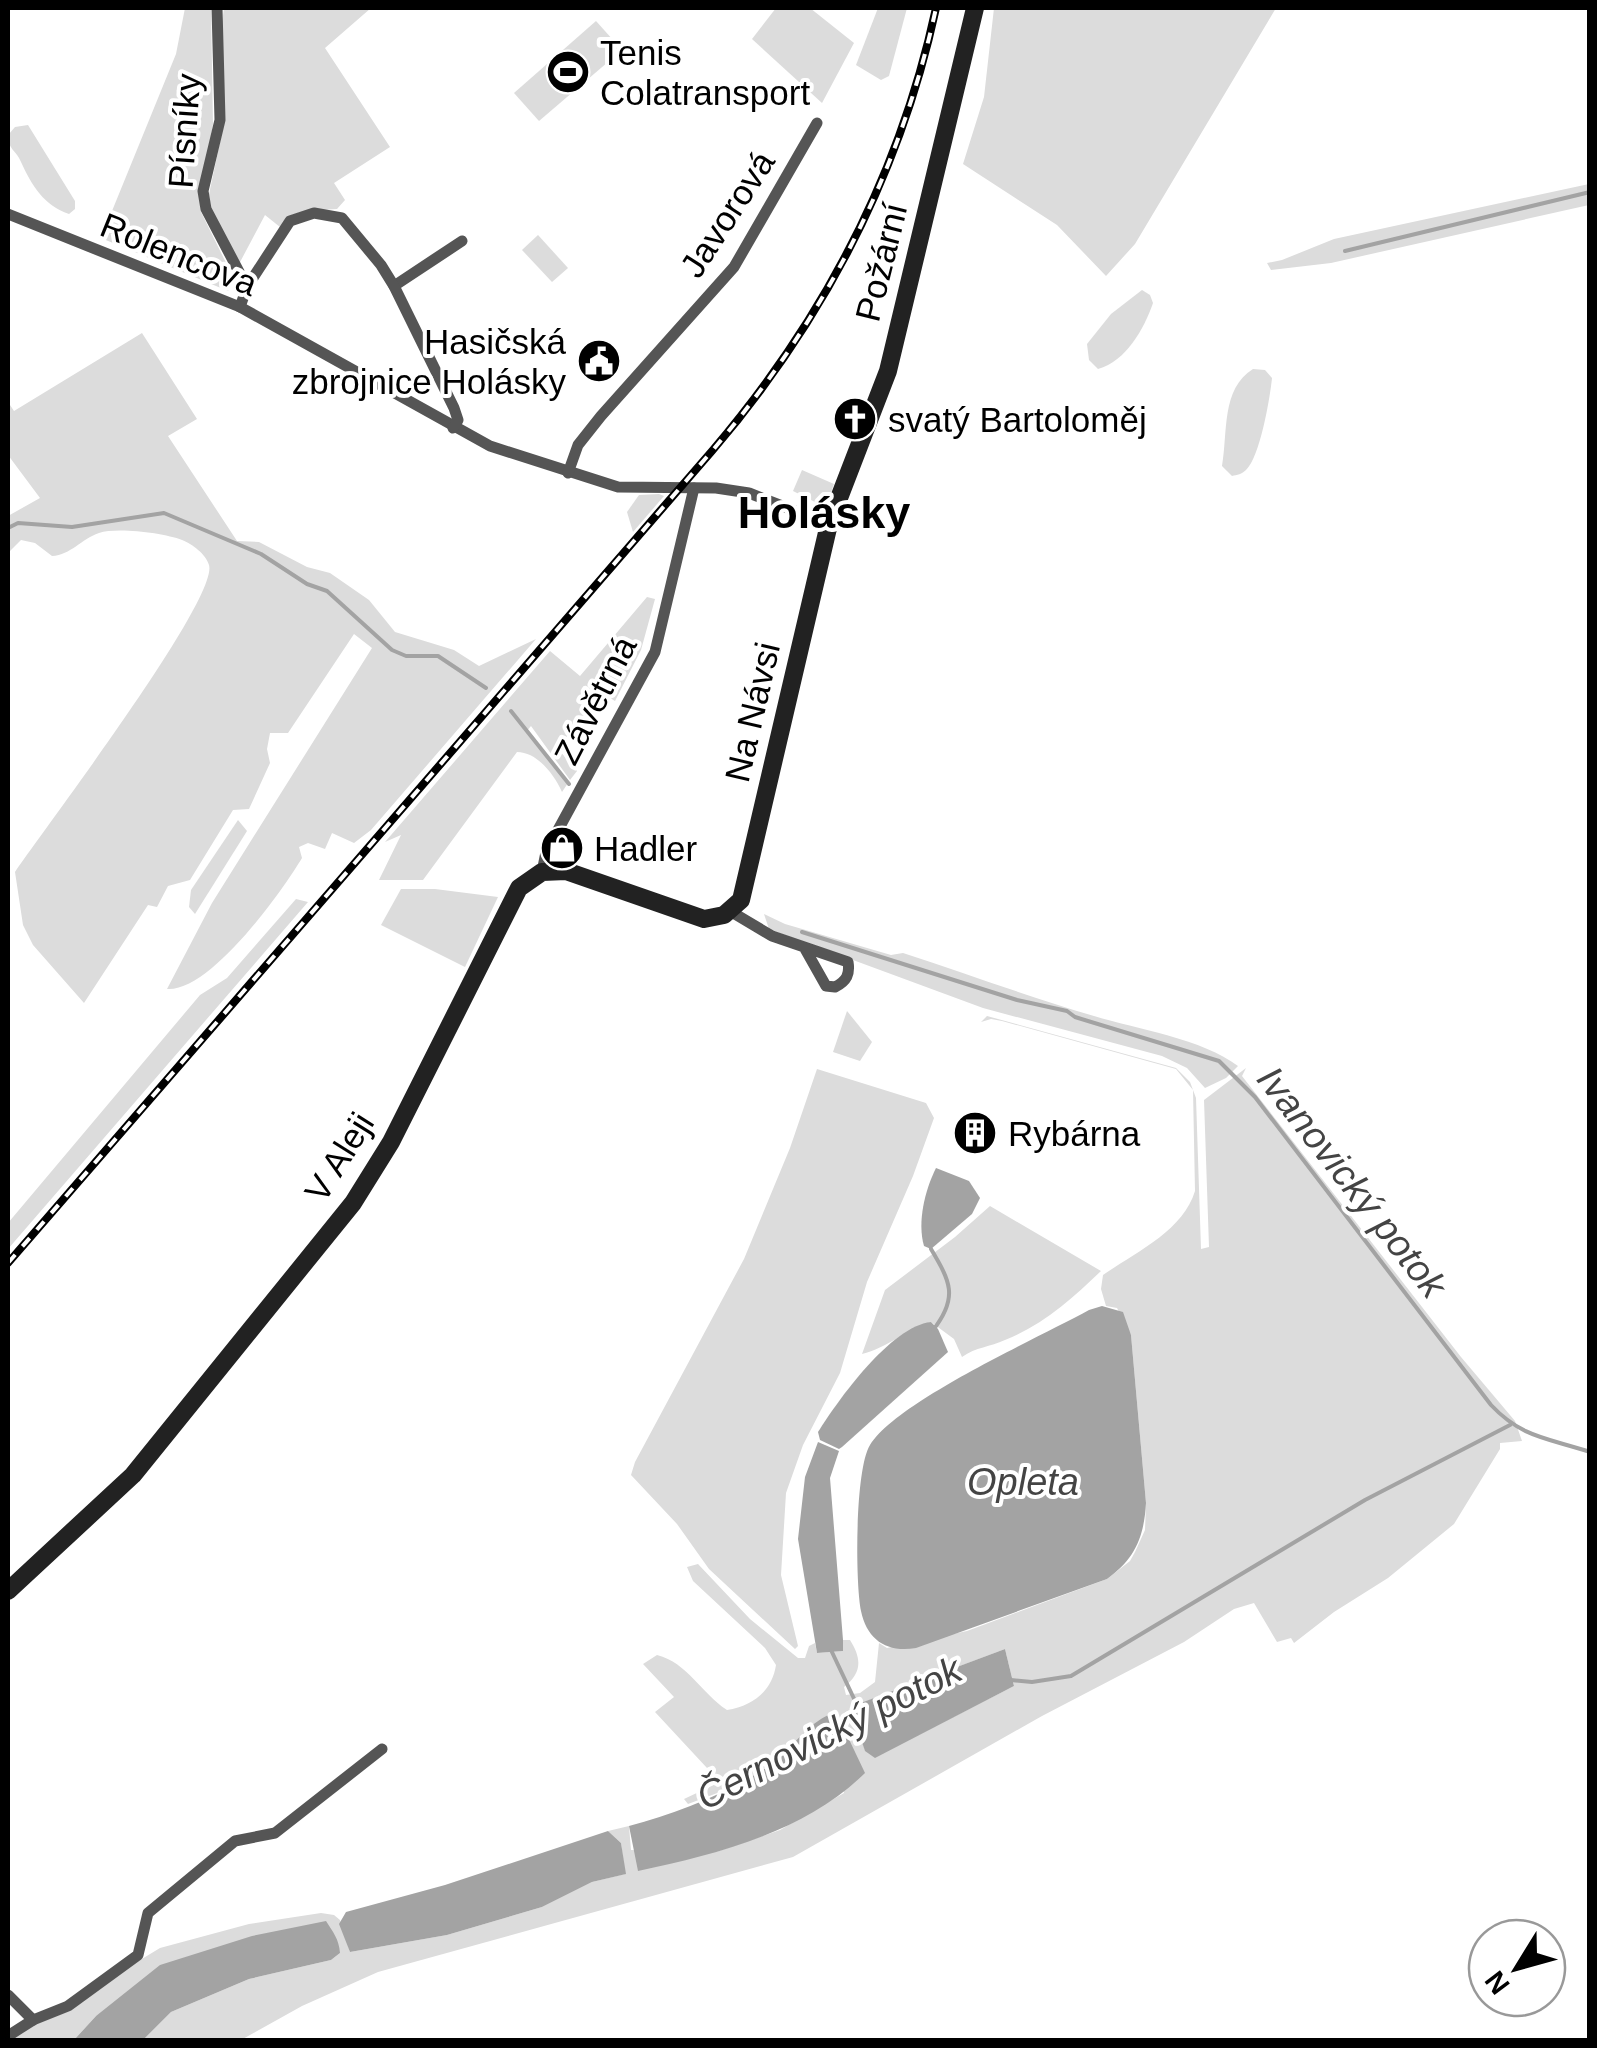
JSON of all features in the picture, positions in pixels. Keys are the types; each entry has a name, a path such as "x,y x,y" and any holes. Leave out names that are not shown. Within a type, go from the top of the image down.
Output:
{"street":[{"name":"Písníky","path":"216,8 220,120 203,191 206,209 247,287"},
{"name":"Požární","path":"829,524 888,370 975,8"},
{"name":"Javorová","path":"568,473 578,445 601,416 734,267 817,123"},
{"path":"240,307 247,287 290,222 314,212 342,218 381,264 394,286 454,408 458,420 454,428"},
{"name":"Rolencova","path":"8,214 240,307 490,446 618,487 749,492 829,524"},
{"path":"394,286 462,241"},
{"name":"Závětrná","path":"542,872 546,852 654,652 694,488"},
{"name":"Na Návsi","path":"730,912 746,885 829,524"},
{"path":"542,872 571,872 704,919 730,912 750,926 804,947"},
{"name":"V Aleji","path":"8,1591 132,1475 353,1203 391,1142 514,894 542,872"},
{"path":"8,2036 33,2020 68,2006 138,1955 148,1914 235,1841 275,1833 382,1748"},
{"path":"8,1994 33,2020"}],"shaded area":[{"path":"185,8 211,8 213,124 206,168 198,189 201,212 234,279 228,291 101,238 176,54"},
{"path":"224,8 371,8 325,48 390,147 334,183 345,200 337,209 299,213 280,227 265,215 239,264 211,209 209,194 225,119 221,30"},
{"path":"776,8 810,8 854,43 822,103 752,39"},
{"path":"878,8 907,8 889,76 881,80 856,65"},
{"path":"994,8 1276,8 1135,244 1106,276 1057,225 963,164 984,97"},
{"name":"Tenis Colatransport","path":"596,21 622,50 539,121 514,93"},
{"path":"28,125 75,201 75,209 69,214 52,206 39,193 11,146 9,134 15,127"},
{"path":"1589,184 1589,205 1331,263 1271,270 1267,263 1334,239"},
{"path":"538,235 568,268 552,282 522,250"},
{"path":"1142,290 1153,303 1145,323 1117,359 1098,369 1089,360 1087,344 1111,314"},
{"path":"142,333 197,419 168,436 237,541 259,542 307,567 330,573 369,600 395,632 454,650 479,666 536,639 371,830 354,843 332,833 325,849 308,843 299,847 302,858 243,938 203,975 184,986 167,989 212,903 372,648 354,634 288,733 270,733 270,763 249,809 233,810 190,880 168,886 157,907 148,905 84,1003 33,945 23,925 15,872 160,666 205,586 209,565 198,550 182,540 128,531 99,533 59,555 52,556 35,543 21,540 8,553 8,516 40,498 8,455 8,402 14,411"},
{"path":"1253,369 1265,370 1272,378 1267,412 1251,463 1232,476 1222,466 1228,412 1236,388"},
{"path":"802,470 834,484 822,508 814,507 815,502 793,491"},
{"path":"639,495 664,496 633,532 627,512"},
{"path":"647,597 655,599 641,650 615,701 602,693 559,750 577,771 570,780 531,726 526,732 568,783 562,792 544,765 517,752 423,880 379,880 401,835 385,842 550,651 580,676"},
{"path":"238,820 247,831 195,914 189,907 191,890"},
{"path":"401,889 498,897 465,967 381,925"},
{"path":"296,899 308,902 8,1249 8,1223 200,995 227,978"},
{"path":"764,914 785,924 891,955 903,953 1070,1009 1188,1042 1238,1066 1226,1078 1205,1088 1187,1068 1162,1056 983,1008 769,929"},
{"path":"847,1011 872,1042 860,1061 833,1052"},
{"path":"987,1016 1176,1068 1193,1090 1176,1069 1002,1021 981,1022"},
{"path":"1246,1068 1242,1076 1515,1421 1522,1441 1500,1443 1454,1524 1388,1578 1294,1643 1291,1638 1277,1642 1254,1603 1234,1609 1184,1642 1042,1716 793,1857 378,1972 302,2006 241,2040 143,2040 171,2012 249,1979 331,1960 340,1953 96,2016 74,2040 8,2040 160,1948 249,1924 321,1913 340,1920 350,1952 447,1935 542,1907 592,1882 625,1874 621,1843 608,1831 629,1826 631,1850 716,1852 780,1830 844,1793 829,1714 773,1763 736,1786 688,1804 684,1799 720,1782 655,1712 674,1697 643,1664 657,1655 668,1659 727,1710 760,1696 776,1665 765,1648 693,1581 687,1567 698,1564 750,1619 798,1658 805,1658 809,1646 815,1643 817,1653 843,1651 843,1640 850,1640 858,1665 844,1687 846,1695 860,1693 875,1682 879,1643 887,1648 967,1631 1107,1579 1130,1561 1135,1552 1145,1530 1146,1503 1131,1335 1117,1308 1106,1306 1101,1289 1103,1275 1169,1229 1195,1191 1193,1090 1201,1249 1209,1247 1204,1100","holes":["1005,1649 1014,1686 875,1757 865,1750 851,1707"]},
{"path":"817,1069 926,1103 934,1118 867,1282 840,1373 803,1445 786,1493 781,1575 798,1646 795,1649 709,1569 677,1524 631,1475 744,1259 790,1148"},
{"path":"990,1206 1101,1271 1032,1327 962,1357 954,1339 931,1322 862,1354 885,1290"}],"water":[{"path":"936,1168 969,1181 980,1198 972,1214 931,1249 924,1246 922,1217"},
{"name":"Opleta","path":"1102,1306 1123,1312 1131,1335 1146,1503 1140,1537 1131,1555 1107,1579 916,1648 896,1648 880,1642 864,1621 858,1576 861,1477 870,1445 908,1409 938,1390"},
{"path":"931,1322 948,1352 842,1447 820,1440 818,1432 867,1366 899,1336"},
{"path":"818,1442 839,1451 830,1478 843,1651 817,1653 798,1539 805,1477"},
{"path":"1005,1649 1014,1686 875,1758 865,1751 850,1707"},
{"path":"836,1712 865,1773 841,1793 815,1811 759,1838 638,1871 629,1826 737,1785 770,1765 809,1728"},
{"path":"608,1831 621,1843 626,1874 592,1882 542,1907 447,1935 350,1952 339,1924 346,1912 445,1885"},
{"path":"326,1921 340,1953 331,1960 249,1979 171,2012 143,2040 74,2040 96,2016 160,1965 252,1936"}],"waterway":[{"path":"1345,251 1590,192"},
{"name":"Ivanovický potok","path":"8,528 18,523 72,527 164,513 261,554 307,584 327,591 392,650 406,656 438,656 486,688"},
{"name":"Ivanovický potok","path":"511,711 569,784"},
{"name":"Ivanovický potok","path":"802,932 1219,1061 1255,1097 1491,1405 1525,1431 1590,1452"},
{"path":"931,1249 949,1289 946,1308 933,1330"},
{"name":"Černovický potok","path":"1011,1680 1032,1682 1071,1676 1365,1500 1510,1425"},
{"path":"831,1650 857,1705"}],"railway":[{"path":"8,1263 752,401 822,298 879,187 921,70 936,8"}],"place":[{"name":"Tenis Colatransport","path":"568,72"},
{"name":"Hasičská zbrojnice Holásky","path":"599,361"},
{"name":"svatý Bartoloměj","path":"855,419"},
{"name":"Hadler","path":"562,848"},
{"name":"Rybárna","path":"975,1133"}],"district":[{"name":"Holásky","path":"824,512"}]}
